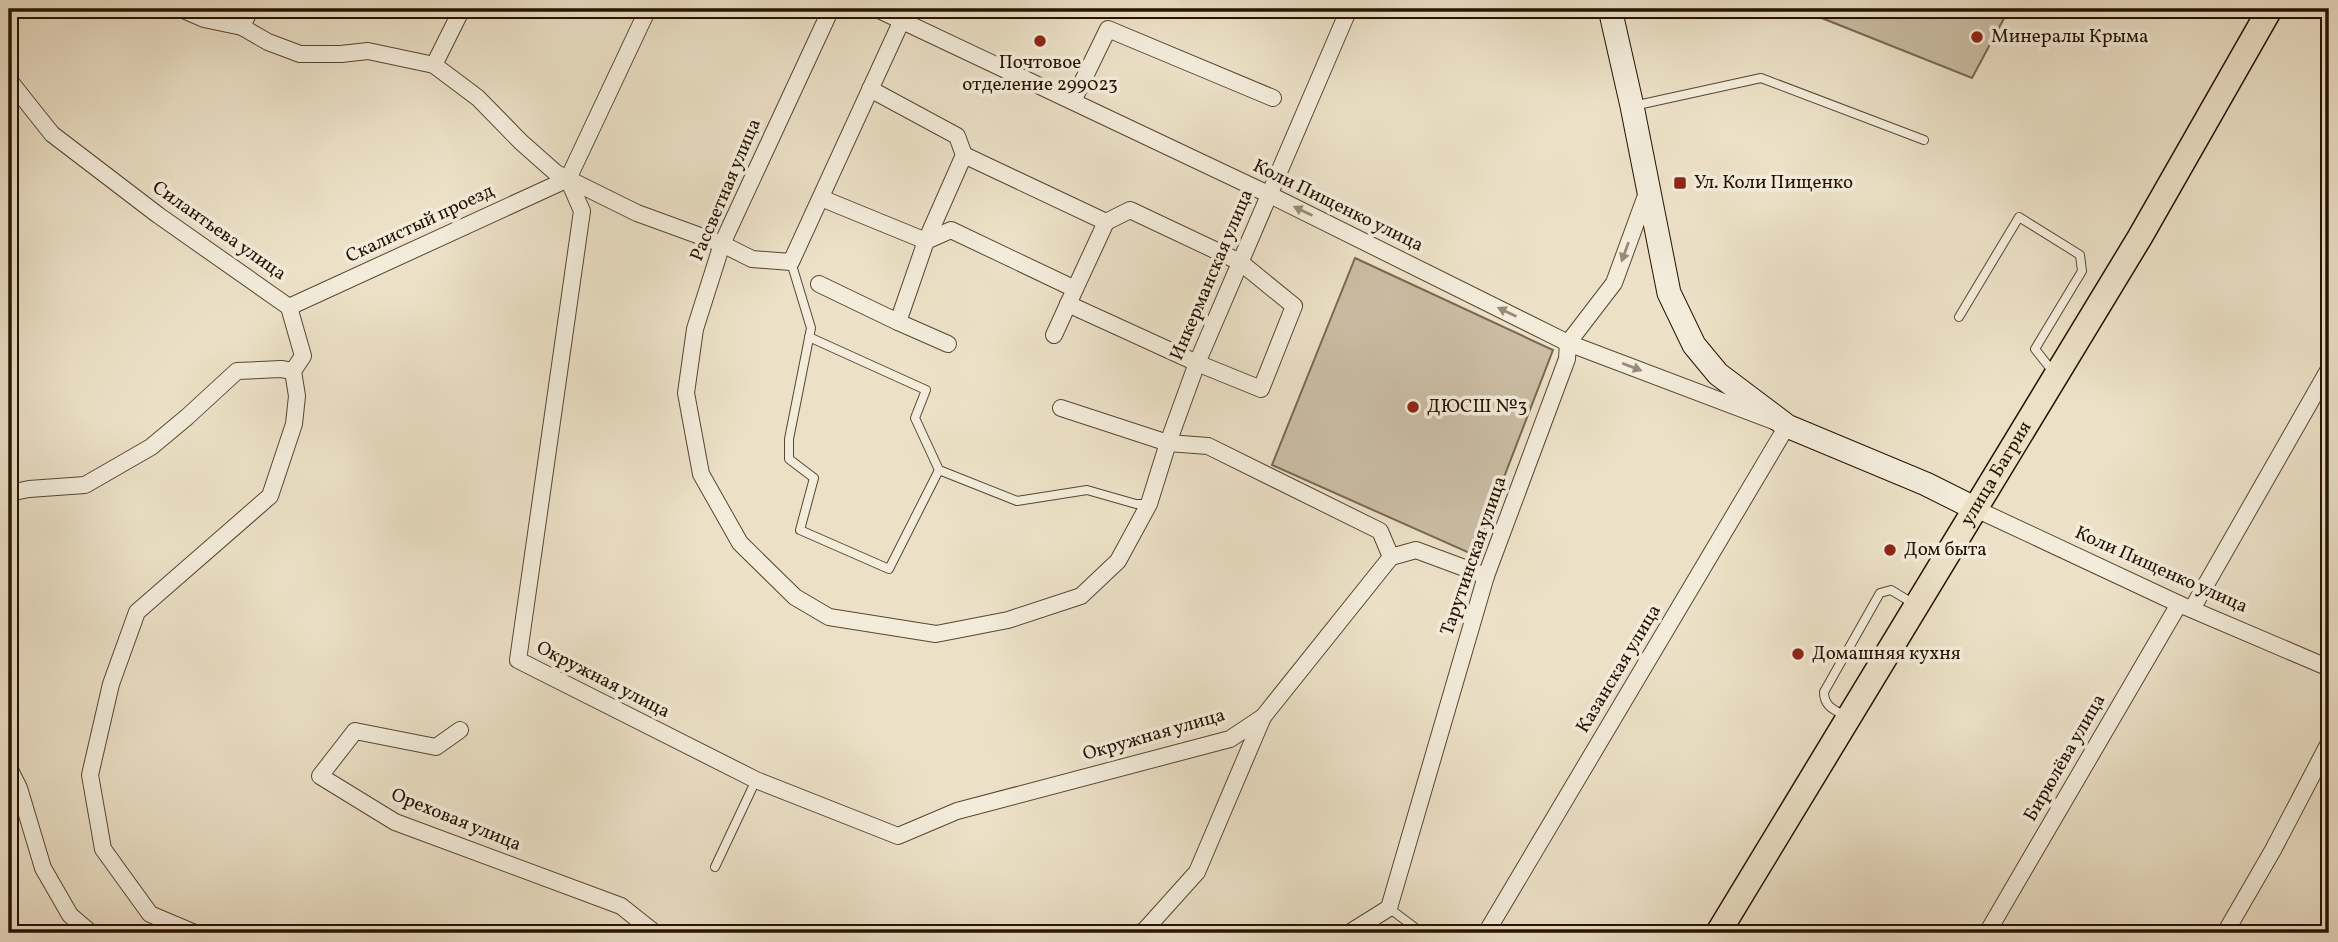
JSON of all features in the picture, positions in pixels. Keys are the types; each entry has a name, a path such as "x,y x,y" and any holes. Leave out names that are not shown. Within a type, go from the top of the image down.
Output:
{"main road":[{"path":"1610,9 1669,293 1694,345 1718,374 1787,426 1926,484 1976,509"},
{"name":"улица Багрия","path":"1718,933 2140,237 2270,9"}],"street":[{"path":"181,9 204,19 242,27 268,42 300,54 368,51 434,65 478,98 556,173 637,213 722,244 752,259 791,262 902,20"},
{"path":"242,27 250,9"},
{"path":"434,65 462,9"},
{"path":"568,179 648,9"},
{"name":"Рассветная улица","path":"831,9 722,244 695,329 685,393 701,474 740,543 795,597 829,617 936,634 1008,620 1080,596 1118,561 1149,504 1168,443"},
{"name":"Коли Пищенко улица","path":"877,9 1268,194 1568,342 1787,426"},
{"name":"Инкерманская улица","path":"1168,443 1197,363 1349,9"},
{"path":"1073,101 1108,29 1273,98"},
{"name":"Силантьева улица","path":"9,80 52,134 158,215 289,307 303,356 293,371 297,396 293,424 270,496 137,612 111,684 90,775 103,849 150,914 195,933"},
{"path":"870,89 957,136 964,155 926,241 898,322"},
{"path":"964,155 1106,222"},
{"name":"Скалистый проезд","path":"289,307 568,179"},
{"name":"Окружная улица","path":"568,179 582,211 518,660 756,780 898,836 957,811 1230,739 1263,717"},
{"name":"Тарутинская улица","path":"1390,908 1486,576 1567,359 1568,342 1614,283 1649,188"},
{"path":"821,198 926,241 951,230 1075,289"},
{"path":"1055,335 1068,304 1106,222 1130,210 1240,262 1294,306 1261,389 1068,304"},
{"path":"819,284 948,344"},
{"name":"Бирюлёва улица","path":"1987,933 2329,369"},
{"path":"9,493 85,485 151,447 237,371 293,371"},
{"path":"1062,408 1168,443 1208,446 1380,531 1391,557"},
{"name":"Казанская улица","path":"1486,933 1787,426"},
{"name":"Коли Пищенко улица","path":"1976,509 2186,606 2329,668"},
{"path":"1138,933 1144,932 1197,872 1263,717 1391,557 1416,550 1486,576"},
{"name":"Ореховая улица","path":"460,730 436,747 355,731 320,776 395,821 621,906 655,933"},
{"path":"2224,933 2273,850 2329,743"},
{"path":"9,768 19,788 43,868 70,915 91,933"},
{"path":"1349,933 1390,908"}],"lane":[{"path":"1632,106 1761,78 1924,140"},
{"path":"1959,317 2019,217 2080,255 2082,271 2035,349 2056,375"},
{"path":"791,262 811,328 789,439 789,458 814,478 800,530 889,569 939,470"},
{"path":"809,337 926,390 915,418 939,470 1017,501 1087,489 1136,504 1149,504"},
{"path":"1849,718 1828,706 1824,700 1824,692 1880,593 1891,590 1916,606"},
{"path":"715,867 756,780"},
{"path":"1390,908 1422,933"}],"shaded area":[{"path":"1670,9 1753,9 1750,18 1672,15"},
{"path":"1799,9 2009,9 1972,78"},
{"name":"ДЮСШ №3","path":"1355,258 1553,350 1474,555 1272,465"}],"place":[{"name":"Минералы Крыма","path":"1977,37"},
{"name":"Почтовое отделение 299023","path":"1040,41"},
{"name":"Ул. Коли Пищенко","path":"1680,183"},
{"name":"ДЮСШ №3","path":"1413,407"},
{"name":"Дом быта","path":"1890,550"},
{"name":"Домашняя кухня","path":"1798,654"}]}
